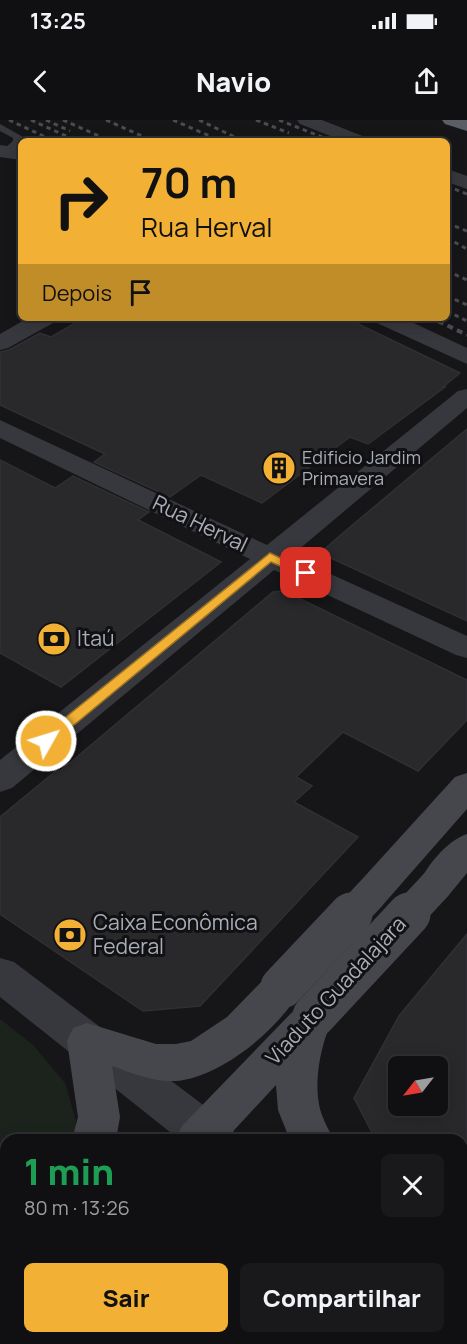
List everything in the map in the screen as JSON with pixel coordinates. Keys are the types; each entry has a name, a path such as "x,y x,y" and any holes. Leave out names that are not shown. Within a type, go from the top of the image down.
{"highway":[{"path":"451,120 467,126"}],"main road":[{"name":"Viaduto Guadalajara","path":"87,1041 165,1063 205,1055 217,1050 236,1035 368,897 467,786"},
{"name":"Viaduto Guadalajara","path":"210,1134 467,848"},
{"path":"308,1134 296,1099 298,1061 314,1016"},
{"path":"87,1041 99,1117 95,1134"}],"street":[{"path":"306,120 352,138"},
{"path":"450,177 467,183"},
{"path":"0,343 40,321"},
{"path":"391,321 467,357"},
{"path":"0,779 467,396"},
{"name":"Rua Herval","path":"0,428 467,648"},
{"path":"0,974 201,1134"}],"lane":[{"path":"0,127 18,137 18,142 9,152"}],"shaded area":[{"path":"0,1019 33,1045 65,1083 78,1128 77,1134 0,1134"}],"building":[{"path":"79,321 352,321 460,373 443,387 445,387 368,444 350,437 262,503 201,475 170,497 94,462 105,454 0,405 0,352 9,350 40,333 51,337"},
{"path":"467,429 467,621 320,553 343,533"},
{"path":"0,460 55,488 73,476 149,512 138,520 221,562 61,687 0,653"},
{"path":"284,591 467,680 467,720 418,771 343,732 296,777 312,786 294,802 358,837 200,1006 143,1011 0,914 0,817 57,770 59,772 273,592"},
{"path":"467,934 467,1134 373,1134 354,1098 399,1016"}],"railway":[{"path":"9,120 48,138"},
{"path":"31,120 70,138"},
{"path":"46,120 70,131"},
{"path":"63,120 103,138"},
{"path":"106,120 146,138"},
{"path":"173,120 214,138"},
{"path":"199,120 237,138"},
{"path":"256,120 289,133"},
{"path":"279,120 324,138"},
{"path":"450,187 467,194"},
{"path":"450,224 467,231"},
{"path":"450,240 467,249"},
{"path":"450,272 467,280"},
{"path":"450,297 467,305"},
{"path":"450,312 467,321"},
{"path":"437,321 441,323"},
{"path":"438,321 467,335"}],"place":[{"name":"Edificio Jardim Primavera","path":"279,468"},
{"name":"Itaú","path":"54,639"},
{"name":"Caixa Econômica Federal","path":"70,935"}],"route":[{"path":"46,741 270,557 306,573"}]}
